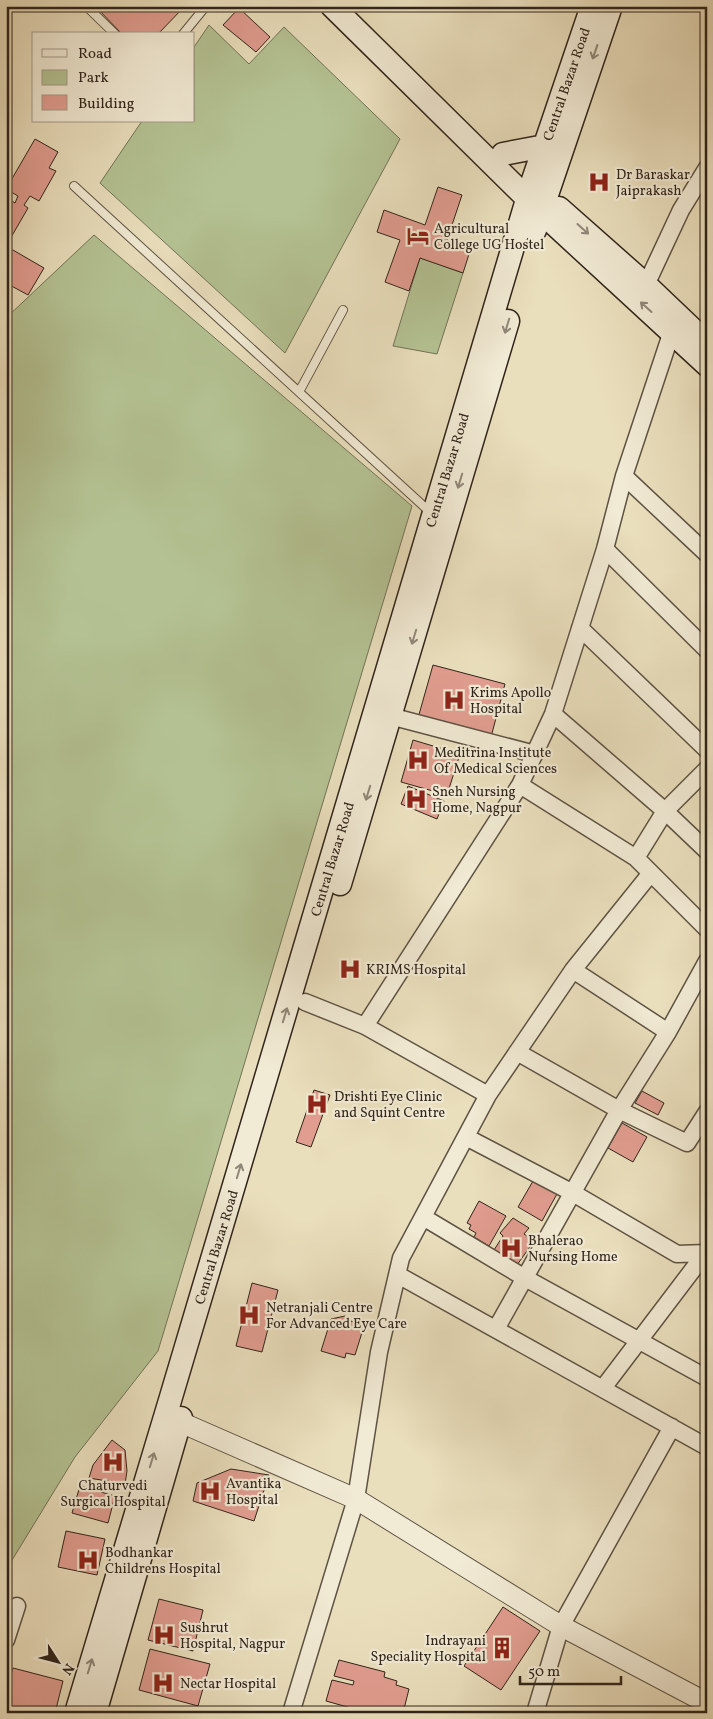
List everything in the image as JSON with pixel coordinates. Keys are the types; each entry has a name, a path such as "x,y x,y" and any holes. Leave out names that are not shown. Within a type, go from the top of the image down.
{"main road":[{"path":"332,6 537,198 707,364"},
{"path":"353,6 504,154 537,198 646,285 707,343"},
{"name":"Central Bazar Road","path":"76,1713 173,1420 305,1002 390,716 537,198 545,146 592,6"},
{"name":"Central Bazar Road","path":"95,1713 173,1420 434,515 537,198 611,6"},
{"path":"504,154 545,146"}],"street":[{"path":"646,285 681,210 707,168"},
{"path":"365,1026 520,786 553,714 605,549 624,476 672,331"},
{"path":"624,476 707,554"},
{"path":"605,549 707,650"},
{"path":"580,628 707,750"},
{"path":"553,714 665,811 707,851"},
{"path":"390,716 535,754"},
{"path":"636,858 665,811 707,769"},
{"path":"520,786 636,858 707,929"},
{"path":"290,1713 356,1499 379,1352 401,1258 488,1095 573,970 651,873"},
{"path":"496,1329 619,1110 668,1032 707,961"},
{"path":"573,970 668,1032"},
{"path":"305,1002 365,1026 488,1095"},
{"path":"518,1052 619,1110 687,1143 707,1112"},
{"path":"466,1137 573,1193 677,1254 706,1252"},
{"path":"423,1217 525,1278 707,1378"},
{"path":"603,1388 706,1252"},
{"path":"398,1275 707,1447"},
{"path":"173,1420 356,1499 561,1626 707,1703"},
{"path":"535,1713 561,1626 672,1427"},
{"path":"6,1640 17,1606"}],"lane":[{"path":"86,6 114,32"},
{"path":"185,32 206,6"},
{"path":"74,186 434,515"},
{"path":"299,392 343,310"}],"green space":[{"path":"209,25 249,64 284,27 400,139 285,353 100,183 141,122 195,122 195,46"},
{"path":"94,235 412,506 158,1351 75,1457 6,1570 6,318"},
{"path":"420,258 463,273 437,354 393,346"}],"building":[{"path":"95,6 185,6 160,32 120,32"},
{"path":"239,8 270,37 256,52 223,25"},
{"path":"35,139 58,152 49,168 56,171 39,201 30,196 24,205 28,208 6,246 6,203 9,199 15,203 18,196 6,189"},
{"name":"Agricultural College UG Hostel","path":"438,187 462,195 447,240 471,248 463,273 420,258 409,291 385,282 400,240 377,232 384,210 425,225"},
{"path":"6,246 44,268 28,295 6,283"},
{"path":"433,665 505,684 491,737 418,718"},
{"path":"413,740 460,754 447,795 401,782"},
{"path":"408,786 444,801 437,819 401,804"},
{"path":"314,1090 330,1095 311,1147 296,1142"},
{"path":"642,1091 664,1103 658,1115 635,1103"},
{"path":"622,1123 647,1137 633,1162 608,1148"},
{"path":"533,1181 557,1194 542,1221 518,1207"},
{"path":"479,1201 506,1216 489,1246 474,1237 476,1233 469,1229 471,1225 467,1223"},
{"path":"513,1218 529,1228 524,1234 534,1241 517,1265 494,1250 503,1236 500,1233"},
{"path":"252,1283 278,1290 262,1352 236,1346"},
{"path":"345,1316 351,1321 364,1326 355,1355 346,1353 345,1358 321,1351 331,1319"},
{"path":"112,1440 125,1450 127,1471 125,1484 89,1478 93,1465"},
{"path":"231,1469 269,1475 254,1521 193,1501 197,1483"},
{"path":"80,1486 115,1496 108,1523 72,1513"},
{"path":"66,1531 105,1539 97,1575 58,1567"},
{"path":"159,1599 203,1610 193,1651 148,1640"},
{"name":"Indrayani Speciality Hospital","path":"503,1607 540,1631 501,1690 464,1666"},
{"path":"150,1649 210,1664 198,1706 139,1690"},
{"path":"339,1660 385,1672 384,1677 397,1681 396,1685 409,1689 403,1713 369,1713 326,1701 332,1680 353,1685 354,1681 334,1676"},
{"path":"13,1668 63,1681 55,1713 6,1713 6,1692"}],"place":[{"name":"Dr Baraskar Jaiprakash","path":"599,182"},
{"name":"Agricultural College UG Hostel","path":"418,236"},
{"name":"Krims Apollo Hospital","path":"454,700"},
{"name":"Meditrina Institute Of Medical Sciences","path":"418,760"},
{"name":"Sneh Nursing Home, Nagpur","path":"416,799"},
{"name":"KRIMS Hospital","path":"350,969"},
{"name":"Drishti Eye Clinic and Squint Centre","path":"317,1104"},
{"name":"Bhalerao Nursing Home","path":"511,1248"},
{"name":"Netranjali Centre For Advanced Eye Care","path":"249,1315"},
{"name":"Chaturvedi Surgical Hospital","path":"113,1462"},
{"name":"Avantika Hospital","path":"210,1491"},
{"name":"Bodhankar Childrens Hospital","path":"88,1560"},
{"name":"Sushrut Hospital, Nagpur","path":"164,1635"},
{"name":"Indrayani Speciality Hospital","path":"502,1648"},
{"name":"Nectar Hospital","path":"163,1683"}]}
